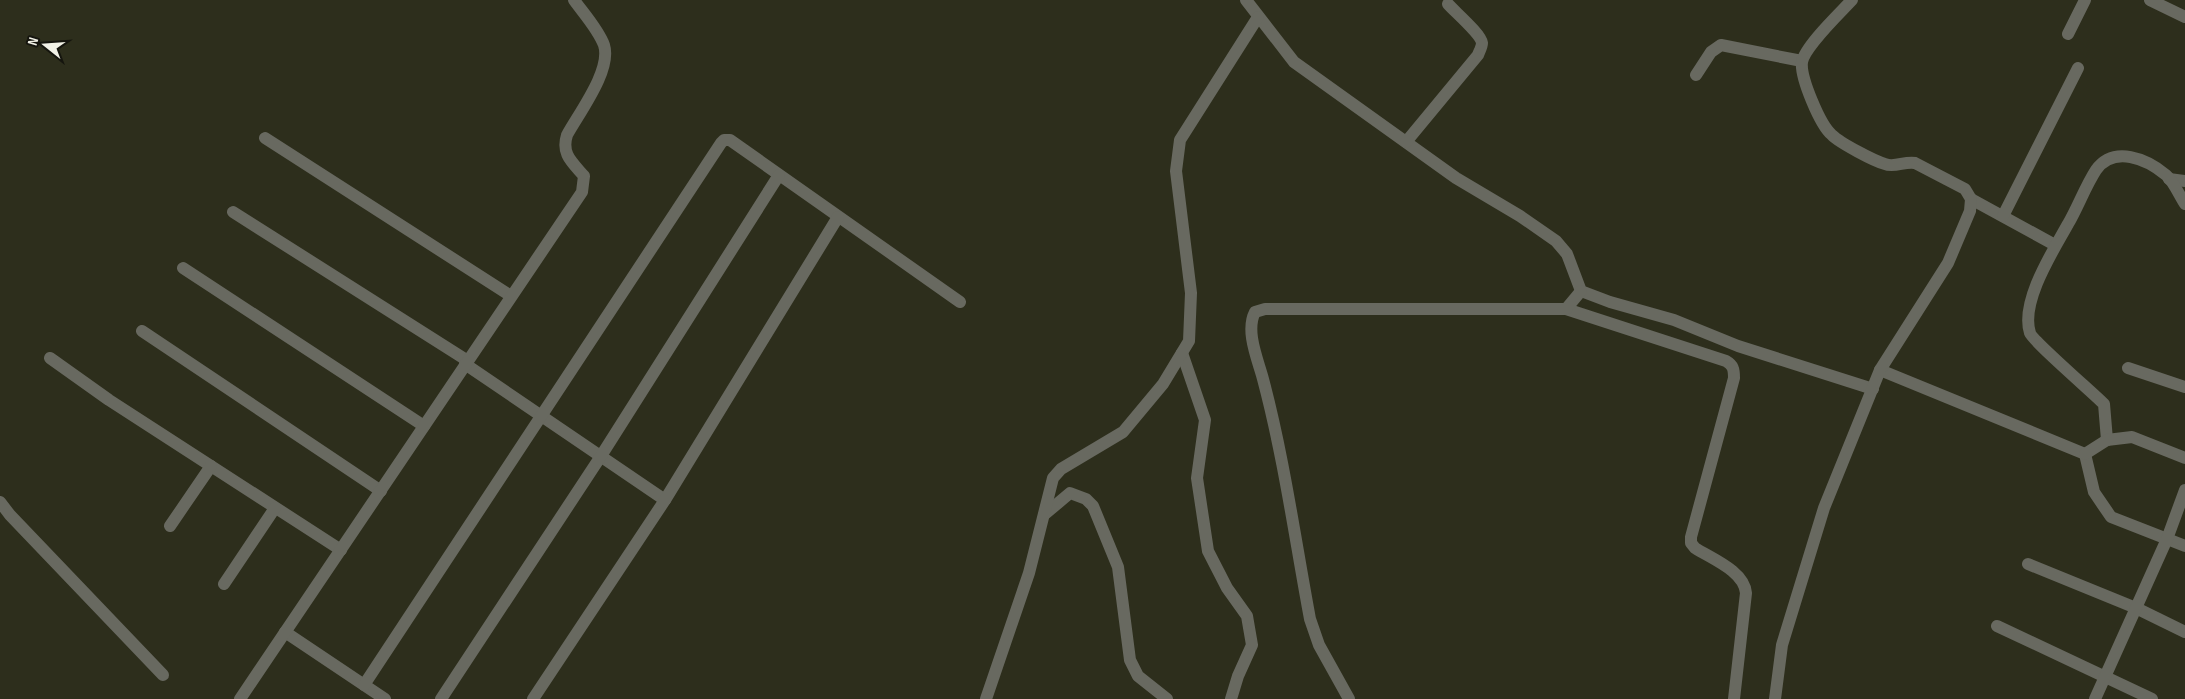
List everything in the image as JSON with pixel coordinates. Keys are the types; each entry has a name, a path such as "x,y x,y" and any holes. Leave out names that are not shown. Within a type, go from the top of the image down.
{"street":[{"path":"240,699 582,192 584,176 566,156 564,144 566,135 597,82 606,56 603,43 574,0"},
{"path":"1246,0 1294,62 1456,178 1520,216 1556,242 1567,254 1581,292"},
{"path":"1775,699 1782,645 1822,517 1880,370 1948,263 1970,211 1971,199 1966,189 1915,163 1906,161 1886,165 1831,134 1807,87 1802,73 1802,61 1807,50 1852,0"},
{"path":"2068,34 2085,0"},
{"path":"2150,0 2185,18"},
{"path":"1406,142 1481,49 1482,43 1479,36 1448,4"},
{"path":"986,699 1029,573 1056,472 1123,432 1163,384 1190,337 1191,301 1176,171 1180,140 1258,17"},
{"path":"1696,75 1711,52 1721,44 1802,61"},
{"path":"2003,216 2078,68"},
{"path":"265,138 511,296"},
{"path":"364,685 540,414 720,143 724,140 730,140 960,302"},
{"path":"2107,440 2104,404 2031,335 2028,313 2032,298 2055,245 2096,170 2108,159 2136,158 2169,179 2185,204"},
{"path":"441,699 601,456 779,175"},
{"path":"2169,179 2185,181"},
{"path":"1971,199 2055,245"},
{"path":"233,212 466,362 665,500"},
{"path":"533,699 665,500 838,217"},
{"path":"183,268 424,426"},
{"path":"1566,309 1581,292"},
{"path":"1581,292 1674,320 1738,346 1873,389"},
{"path":"1349,699 1319,645 1310,619 1272,414 1252,333 1252,318 1255,312 1265,308 1566,309 1732,364 1734,378 1691,543 1695,548 1737,575 1746,585 1734,699"},
{"path":"142,332 381,491"},
{"path":"1182,353 1205,420 1197,478 1208,551 1227,588 1247,616 1252,645 1238,676 1231,699"},
{"path":"50,358 109,400 341,550"},
{"path":"2128,368 2185,387"},
{"path":"1880,370 2085,454"},
{"path":"2085,454 2107,440 2132,437 2185,458"},
{"path":"2085,454 2094,492 2111,517 2185,546"},
{"path":"170,526 211,466"},
{"path":"2095,699 2167,539 2185,490"},
{"path":"1045,514 1070,493 1086,499 1093,506 1118,567 1130,660 1138,676 1167,699"},
{"path":"0,502 10,515 163,675"},
{"path":"224,584 275,508"},
{"path":"2028,564 2136,608 2185,632"},
{"path":"1997,626 2152,699"},
{"path":"285,632 385,699"}]}
